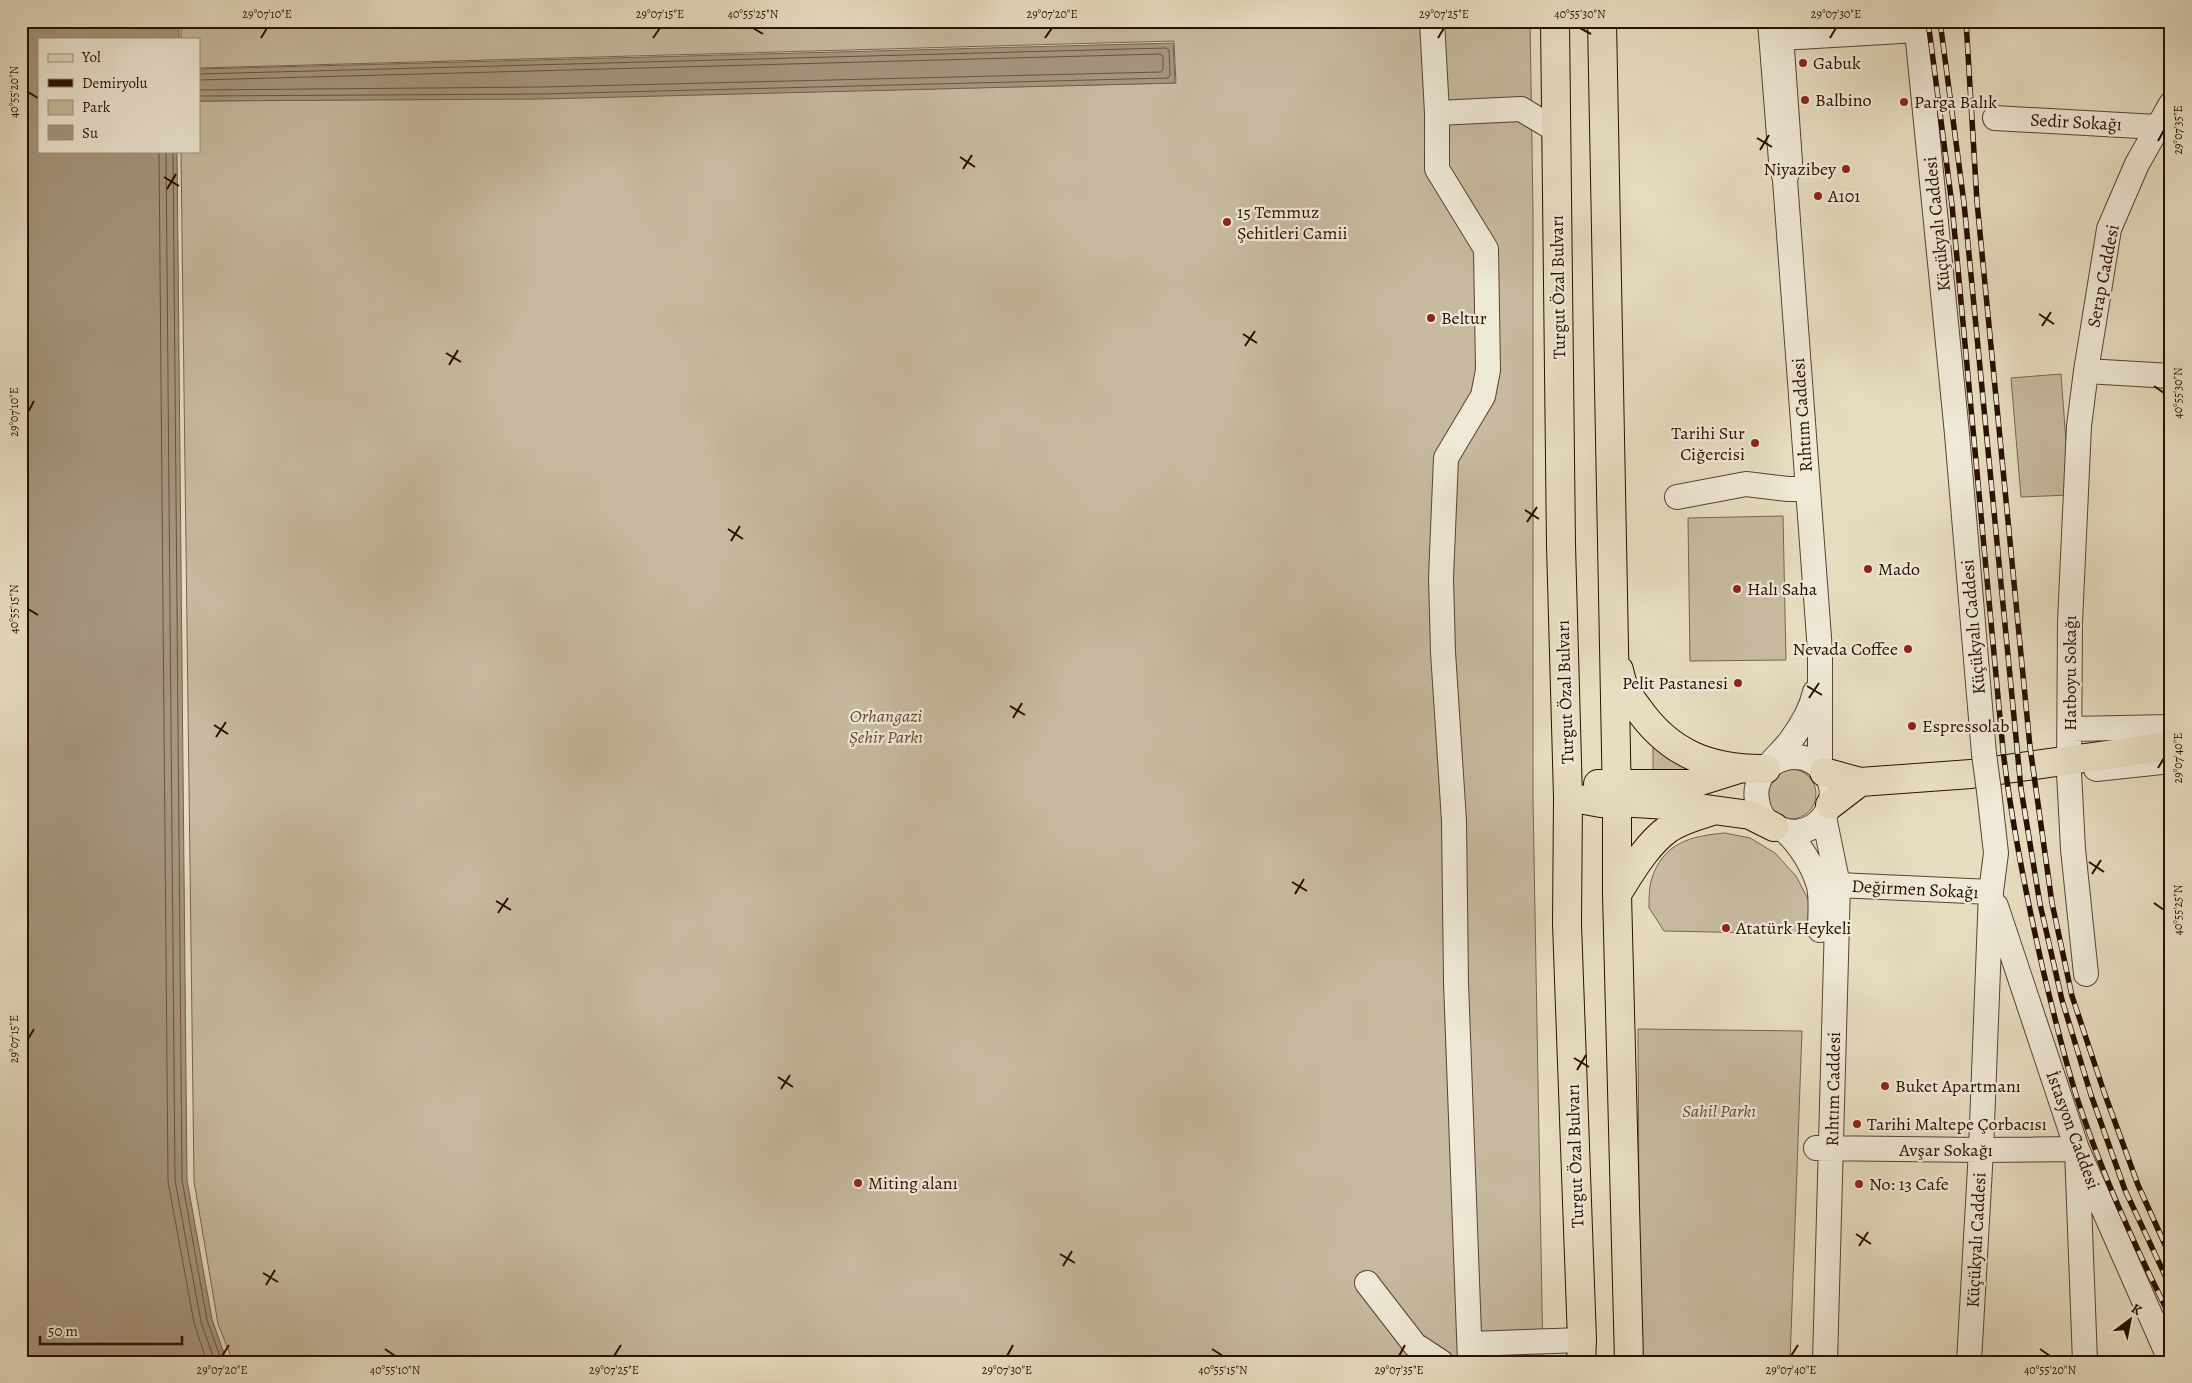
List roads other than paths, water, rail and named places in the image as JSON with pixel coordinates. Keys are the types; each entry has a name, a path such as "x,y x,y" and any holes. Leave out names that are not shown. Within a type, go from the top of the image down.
{"main road":[{"name":"Turgut Özal Bulvarı","path":"1555,21 1561,545 1568,796 1567,924 1582,1351"},
{"path":"1602,21 1617,793 1617,894 1629,1362"},
{"path":"1614,644 1622,685 1643,716 1669,743 1677,749 1705,760 1739,769"},
{"path":"1822,770 1860,782 1981,773 2066,764 2171,746"},
{"path":"1617,793 1692,784 1739,769 1768,767"},
{"path":"1827,811 1860,782"},
{"path":"1568,796 1590,784 1617,793 1684,806 1750,815 1779,828"},
{"path":"1617,894 1634,868 1668,829 1684,820 1714,810"}],"street":[{"path":"1432,21 1437,112 1437,169 1486,249 1488,370 1486,386 1483,396 1446,458 1441,578 1443,652 1454,821 1456,982 1470,1353 1582,1351"},
{"name":"Küçükyalı Caddesi","path":"1777,27 1917,26 1957,434 1981,773 1996,853 1991,892 1981,1150 1969,1362"},
{"name":"Rıhtım Caddesi","path":"1777,27 1781,161 1785,180 1820,651 1822,770"},
{"name":"Serap Caddesi","path":"2086,371 2109,230 2156,127 2171,104"},
{"path":"1437,112 1521,109 1556,130"},
{"name":"Sedir Sokağı","path":"1995,118 2156,127"},
{"path":"2086,371 2171,376"},
{"name":"Hatboyu Sokağı","path":"2086,371 2079,426 2072,547 2070,729 2066,764 2086,974"},
{"path":"1677,497 1746,484 1788,489 1808,489"},
{"name":"Rıhtım Caddesi","path":"1768,767 1790,741 1810,708 1816,688 1820,651"},
{"path":"2070,729 2171,727"},
{"path":"1799,757 1808,760 1822,770 1832,791 1827,811 1815,826 1804,831 1791,832 1779,828 1763,817 1756,795 1757,784 1768,767 1778,760 1799,757"},
{"path":"2066,764 2171,761"},
{"name":"Rıhtım Caddesi","path":"1810,1362 1838,885 1827,811"},
{"name":"Rıhtım Caddesi","path":"1779,828 1791,836 1805,856 1819,886 1821,899 1825,1362"},
{"name":"Değirmen Sokağı","path":"1838,885 1991,892"},
{"name":"İstasyon Caddesi","path":"1991,892 2077,1149 2171,1362"},
{"name":"Avşar Sokağı","path":"1824,1148 2077,1149"},
{"path":"2077,1149 2085,1362"},
{"path":"1367,1283 1415,1345 1440,1362"}],"water":[{"path":"21,21 179,21 179,38 38,38 38,152 177,152 187,1180 212,1319 227,1362 21,1362"},
{"path":"1173,43 1175,83 542,99 200,101 200,69"}],"railway":[{"path":"1928,21 1952,205 2003,750 2020,863 2044,974 2063,1052 2077,1098 2120,1210 2171,1318"},
{"path":"1940,21 1964,203 2021,789 2040,904 2062,1000 2091,1095 2125,1190 2171,1288"},
{"path":"1966,21 1977,202 2030,747 2052,903 2072,996 2104,1092 2138,1185 2171,1258"}],"place":[{"name":"Gabuk","path":"1803,63"},
{"name":"Balbino","path":"1805,100"},
{"name":"Parga Balık","path":"1904,102"},
{"name":"Niyazibey","path":"1846,169"},
{"name":"A101","path":"1818,196"},
{"name":"15 Temmuz Şehitleri Camii","path":"1227,222"},
{"name":"Beltur","path":"1431,318"},
{"name":"Tarihi Sur Ciğercisi","path":"1755,443"},
{"name":"Mado","path":"1868,569"},
{"name":"Halı Saha","path":"1737,589"},
{"name":"Nevada Coffee","path":"1908,649"},
{"name":"Pelit Pastanesi","path":"1738,683"},
{"name":"Espressolab","path":"1912,726"},
{"name":"Atatürk Heykeli","path":"1726,928"},
{"name":"Buket Apartmanı","path":"1885,1086"},
{"name":"Tarihi Maltepe Çorbacısı","path":"1857,1124"},
{"name":"Miting alanı","path":"858,1183"},
{"name":"No: 13 Cafe","path":"1859,1184"}],"park label":[{"name":"Orhangazi Şehir Parkı","path":"886,726"},
{"name":"Sahil Parkı","path":"1719,1111"}]}
